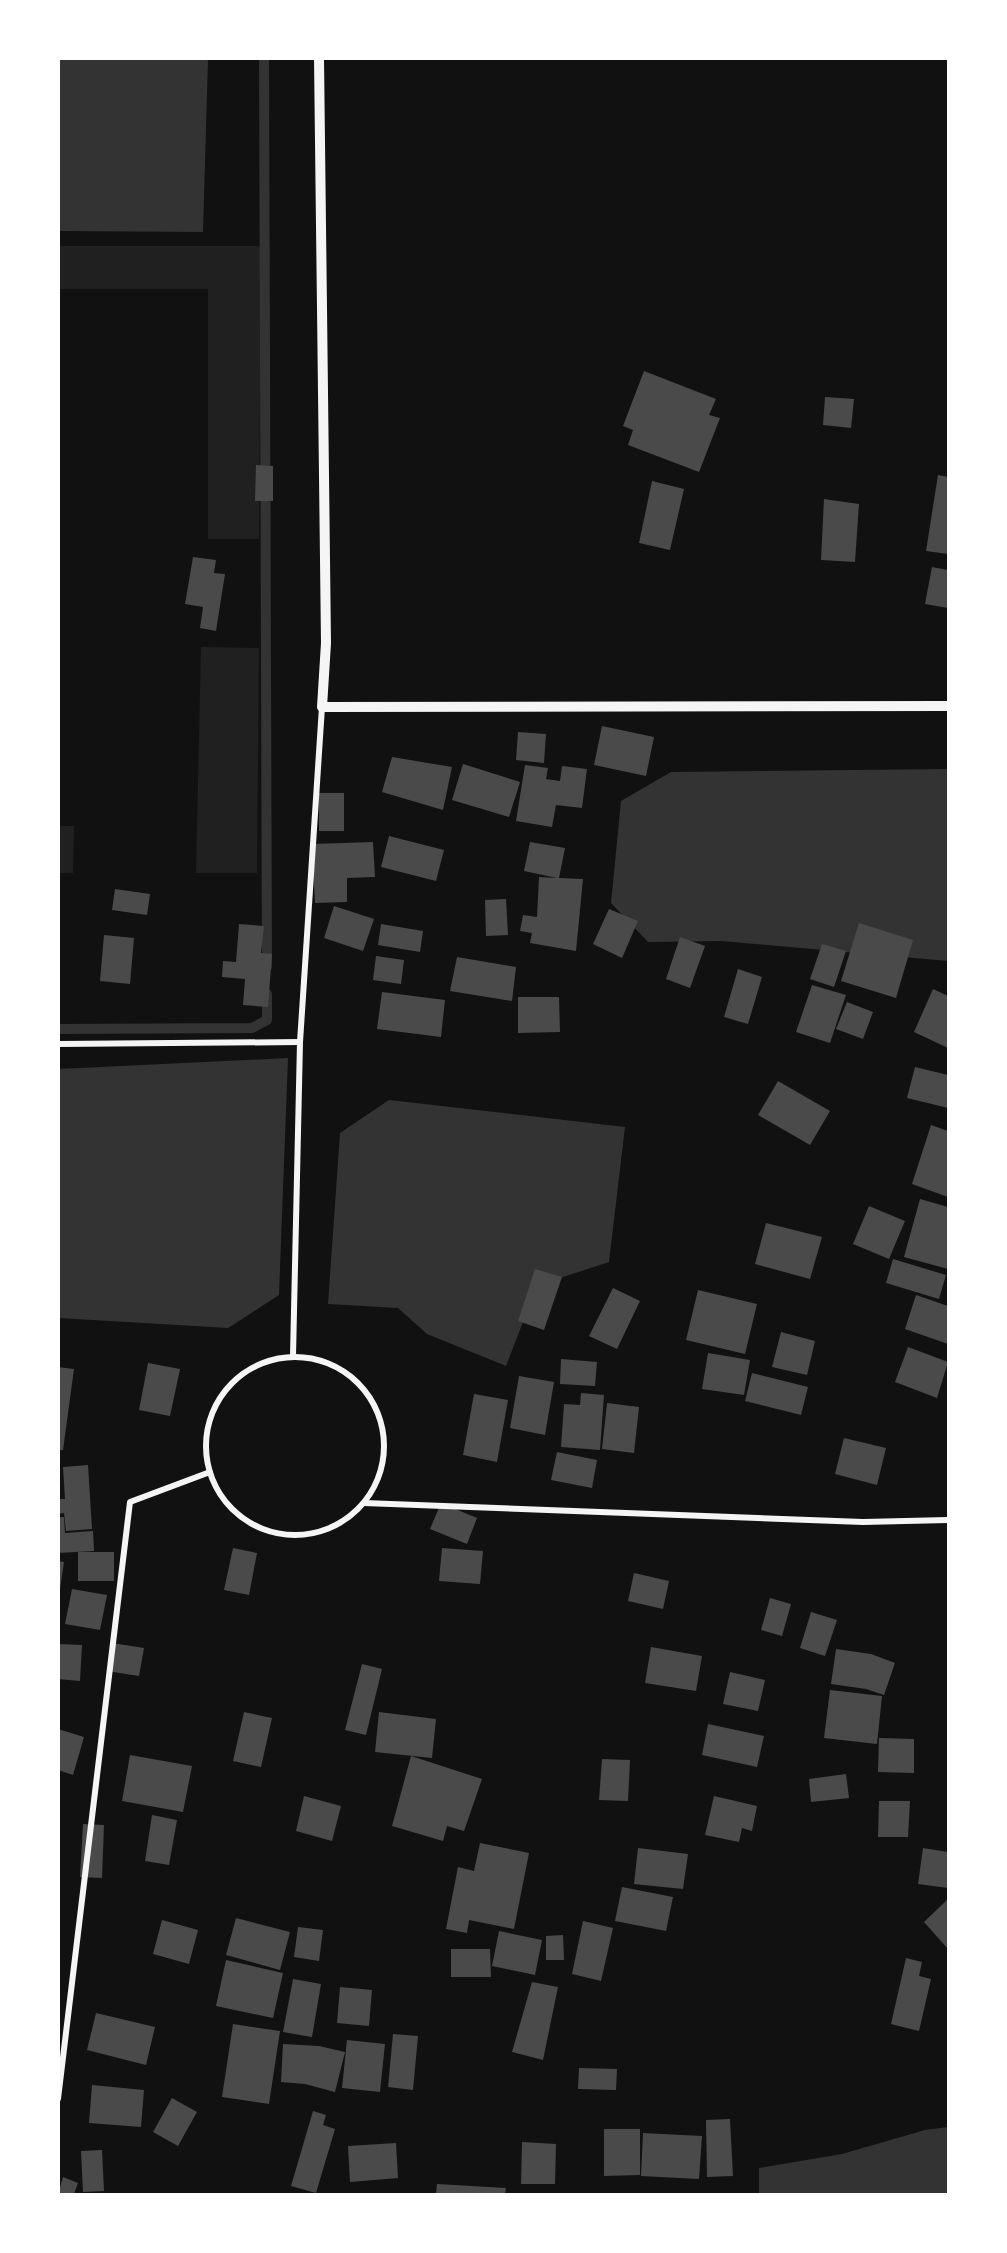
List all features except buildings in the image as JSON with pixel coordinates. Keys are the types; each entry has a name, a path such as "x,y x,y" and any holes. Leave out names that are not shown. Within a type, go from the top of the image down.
{"street":[{"path":"293,1356 300,1042 326,643 319,58"},
{"path":"322,707 948,706"},
{"path":"58,1044 300,1042"},
{"path":"293,1356 323,1360 350,1374 369,1395 382,1421 385,1450 378,1478 364,1503 342,1522 315,1533 287,1535 258,1528 234,1512 216,1488 210,1472 207,1460 207,1429 218,1400 237,1377 264,1362 293,1356"},
{"path":"58,2099 130,1502 210,1472"},
{"path":"364,1503 863,1522 948,1520"}],"shaded area":[{"path":"59,58 208,59 203,232 59,231"},
{"path":"58,246 261,246 259,539 208,539 208,289 59,289"},
{"path":"201,647 259,648 257,873 196,873"},
{"path":"948,769 948,961 721,941 648,942 611,903 621,801 671,772"},
{"path":"59,826 74,826 73,873 59,873"},
{"path":"288,1058 279,1295 228,1328 59,1318 59,1069"},
{"path":"389,1100 625,1127 609,1262 551,1281 523,1322 506,1366 427,1334 398,1308 328,1304 340,1133"},
{"path":"948,2127 948,2194 759,2194 759,2168 842,2154 925,2130"}],"waterway":[{"path":"264,58 267,967"},
{"path":"58,1029 252,1028 267,1020 267,994"}]}
